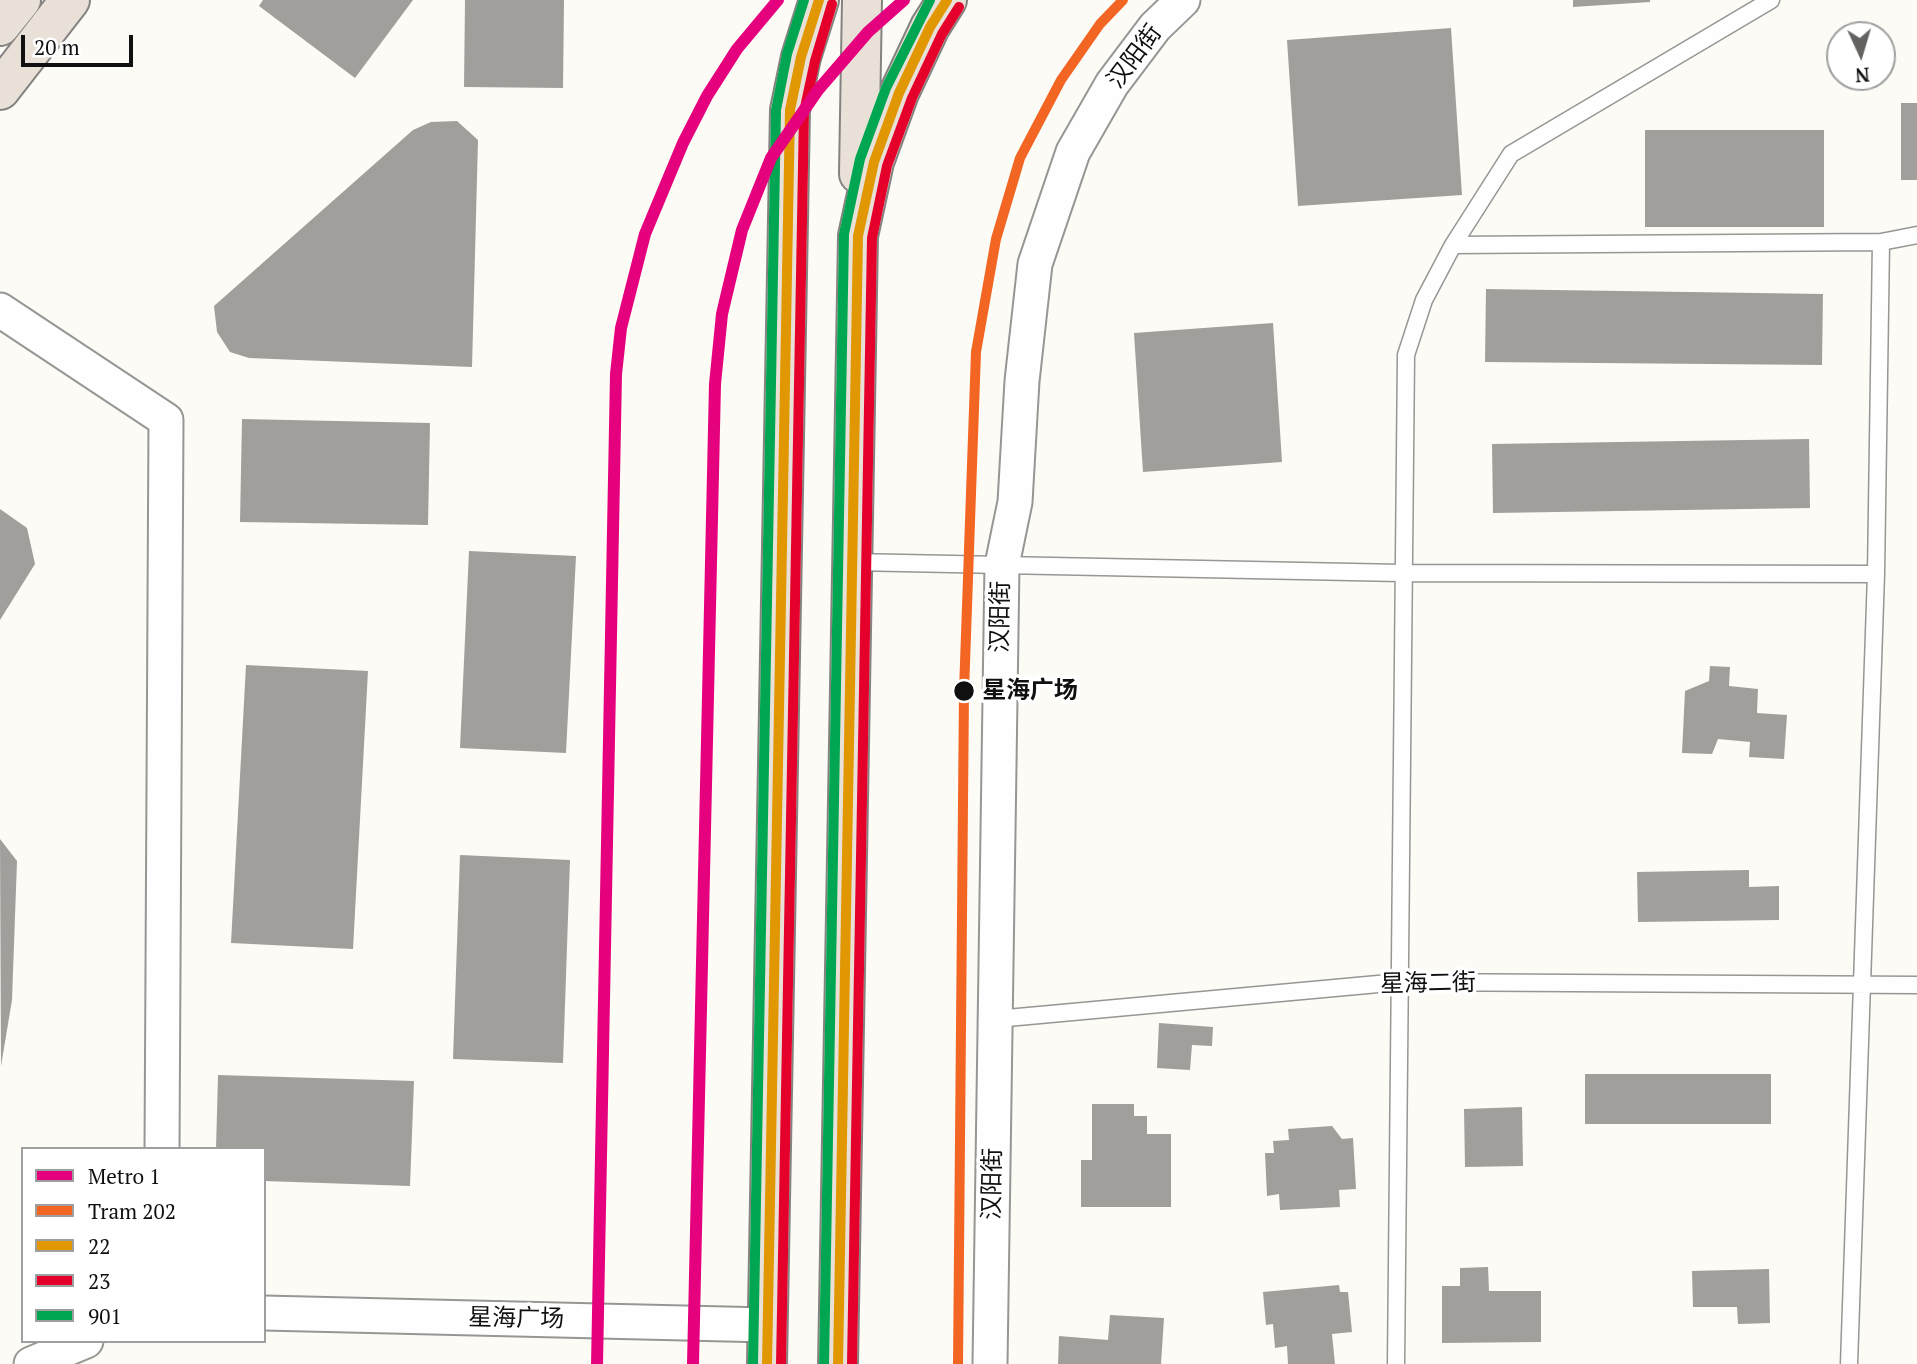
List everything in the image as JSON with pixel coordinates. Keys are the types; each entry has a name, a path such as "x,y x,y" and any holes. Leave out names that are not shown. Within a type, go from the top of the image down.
{"highway":[{"path":"0,26 21,0"},
{"path":"0,90 71,0"},
{"path":"767,1364 792,0"},
{"path":"790,110 801,57 819,0"},
{"path":"838,1364 862,0"},
{"path":"858,236 874,162 899,93 930,27 947,0"}],"street":[{"name":"汉阳街","path":"990,1364 1002,565 1015,502 1022,382 1035,264 1073,152 1112,84 1154,27 1183,0"},
{"path":"0,310 166,420 162,1147"},
{"name":"星海广场","path":"266,1313 768,1325"},
{"path":"31,1364 81,1343"}],"lane":[{"path":"1396,1364 1401,573 1406,355 1424,300 1453,245 1511,154 1770,0"},
{"path":"1453,245 1881,242 1917,235"},
{"path":"1849,1364 1876,574 1881,242"},
{"path":"852,562 1401,573 1876,574"},
{"name":"星海二街","path":"996,1019 1400,982 1917,985"}],"building":[{"path":"263,0 413,0 355,78 259,6"},
{"path":"465,0 564,0 563,88 464,87"},
{"path":"1573,0 1650,0 1650,2 1573,7"},
{"path":"1451,28 1462,195 1298,206 1287,40"},
{"path":"1901,103 1917,103 1917,180 1901,180"},
{"path":"457,121 478,140 472,367 249,358 230,352 217,332 214,306 413,130 431,122"},
{"path":"1645,130 1824,130 1824,227 1645,227"},
{"path":"1486,289 1823,294 1822,365 1485,362"},
{"path":"1273,323 1282,462 1143,472 1134,333"},
{"path":"242,419 430,423 428,525 240,522"},
{"path":"1809,439 1810,508 1493,513 1492,444"},
{"path":"0,509 27,528 35,564 0,620"},
{"path":"469,551 576,556 566,753 460,748"},
{"path":"246,665 368,671 353,949 231,943"},
{"path":"1710,666 1730,667 1729,686 1758,689 1757,713 1787,715 1784,759 1749,757 1750,742 1718,739 1712,754 1682,753 1685,691 1709,681"},
{"path":"0,839 17,861 12,1000 1,1066"},
{"path":"460,855 570,860 563,1063 453,1059"},
{"path":"1749,870 1749,887 1779,886 1779,920 1638,922 1637,872"},
{"path":"1159,1023 1213,1027 1212,1046 1192,1045 1190,1070 1157,1068"},
{"path":"1585,1074 1771,1074 1771,1124 1585,1124"},
{"path":"218,1075 414,1081 410,1186 266,1181 266,1147 216,1147"},
{"path":"1092,1104 1134,1104 1134,1116 1147,1116 1147,1134 1171,1134 1171,1207 1081,1207 1081,1160 1092,1160"},
{"path":"1522,1107 1523,1166 1465,1167 1464,1109"},
{"path":"1332,1126 1342,1139 1353,1138 1356,1189 1339,1190 1340,1207 1280,1210 1279,1194 1267,1196 1265,1153 1274,1153 1273,1141 1289,1140 1288,1129"},
{"path":"1488,1267 1489,1291 1541,1291 1541,1342 1442,1343 1442,1286 1460,1286 1460,1268"},
{"path":"1769,1269 1770,1323 1738,1324 1737,1307 1693,1307 1692,1271"},
{"path":"1339,1285 1340,1292 1348,1292 1352,1332 1332,1334 1335,1364 1288,1364 1287,1346 1275,1348 1273,1324 1266,1325 1263,1292"},
{"path":"1110,1315 1164,1318 1161,1364 1058,1364 1059,1336 1108,1340"}],"metro line":[{"name":"1","path":"597,1364 616,374 621,328 645,234 683,143 707,96 737,49 778,0"},
{"name":"1","path":"693,1364 715,384 722,314 742,230 771,158 818,90 868,32 904,0"}],"tram line":[{"name":"202","path":"958,1364 964,691 976,352 996,239 1020,158 1061,80 1100,24 1123,0"}],"transit line":[{"name":"901","path":"753,1364 776,110 787,54 804,0"},
{"name":"22","path":"767,1364 790,110 801,57 819,0"},
{"name":"901","path":"824,1364 844,234 860,159 886,88 930,0"},
{"name":"22","path":"838,1364 858,236 874,162 899,93 930,27 947,0"},
{"name":"23","path":"781,1364 804,112 815,61 832,4"},
{"name":"23","path":"852,1364 872,238 887,166 912,98 942,34 959,7"}],"place":[{"name":"星海广场","path":"964,691"}]}
